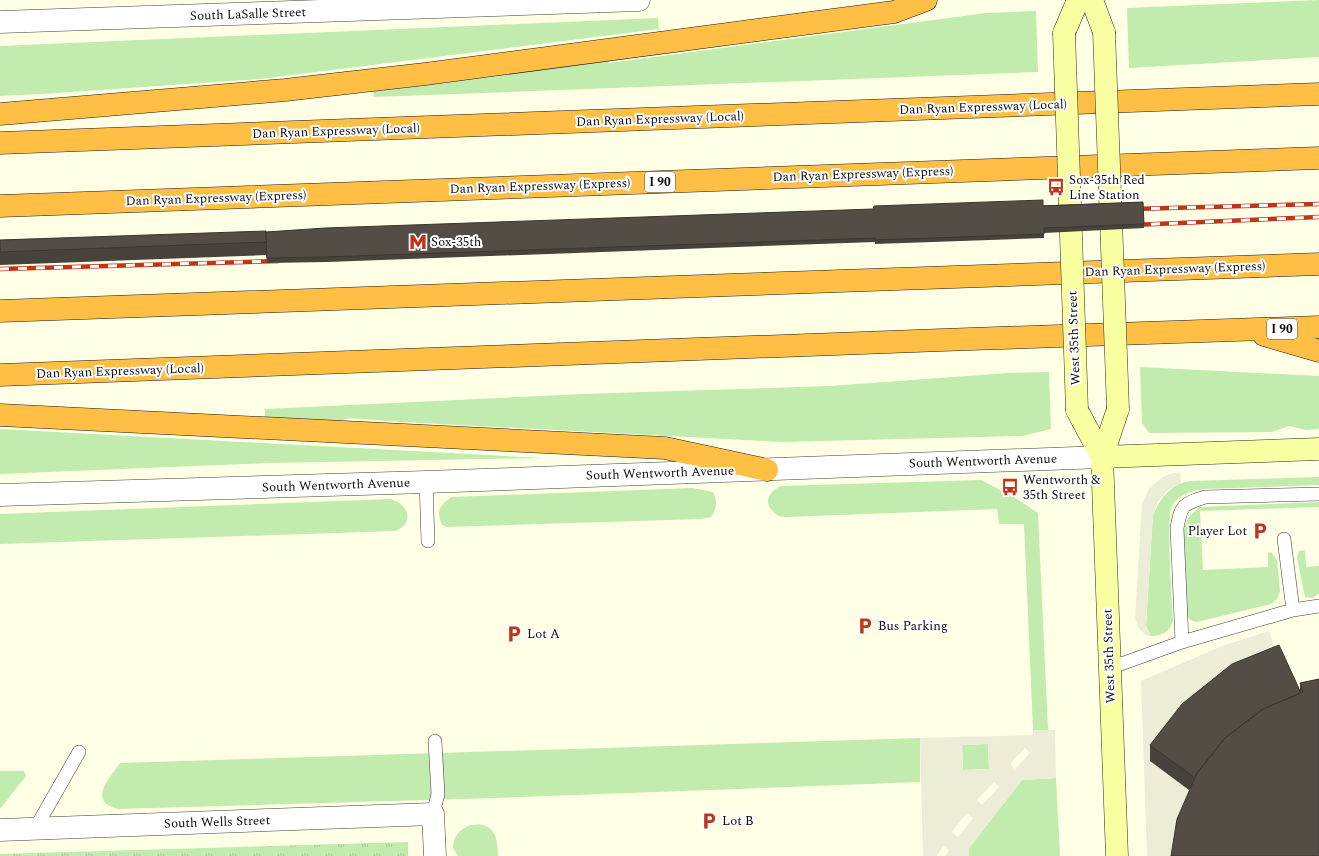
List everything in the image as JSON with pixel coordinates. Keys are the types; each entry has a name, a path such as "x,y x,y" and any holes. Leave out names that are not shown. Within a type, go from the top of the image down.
{"highway":[{"path":"0,114 285,90 425,74 894,12 926,0"},
{"path":"1251,96 1319,86"},
{"name":"Dan Ryan Expressway (Local)","path":"0,143 1319,94"},
{"name":"Dan Ryan Expressway (Express)","path":"0,206 1319,158"},
{"name":"Dan Ryan Expressway (Express)","path":"0,312 1319,264"},
{"name":"Dan Ryan Expressway (Local)","path":"0,375 1319,327"},
{"path":"1246,330 1319,351"},
{"path":"0,414 665,448 767,470"}],"main road":[{"name":"West 35th Street","path":"1078,0 1064,33 1077,410 1102,456"},
{"name":"West 35th Street","path":"1092,0 1104,32 1118,409 1102,456 1117,856"},
{"name":"South Wentworth Avenue","path":"1102,456 1319,449"}],"street":[{"name":"South LaSalle Street","path":"0,22 639,0"},
{"name":"South Wentworth Avenue","path":"0,495 767,470 1102,456"},
{"name":"South Wells Street","path":"0,830 433,814"},
{"path":"433,814 434,856"}],"lane":[{"path":"426,482 428,541"},
{"path":"1182,642 1177,528 1180,512 1189,502 1205,498 1319,494"},
{"path":"1284,539 1293,610"},
{"path":"1110,668 1182,642 1293,610 1319,606"},
{"path":"433,814 438,794 435,741"},
{"path":"36,829 79,752"}],"green space":[{"path":"1319,0 1319,57 1129,68 1127,8"},
{"path":"1036,11 1038,72 374,97 373,91 608,60 609,63 986,13"},
{"path":"658,18 659,29 260,79 0,96 0,46"},
{"path":"1140,367 1319,376 1319,429 1306,430 1289,426 1272,432 1149,433 1142,423"},
{"path":"1049,372 1051,429 1023,436 782,442 350,418 336,422 265,418 265,409 582,394 830,386 1008,373"},
{"path":"0,429 543,458 271,463 0,474"},
{"path":"1319,477 1319,485 1204,489 1190,492 1178,499 1172,506 1169,526 1173,620 1168,630 1162,634 1151,636 1146,626 1153,515 1159,503 1167,493 1177,485 1190,481"},
{"path":"981,480 1017,499 1038,513 1048,730 1033,730 1024,524 999,524 997,509 785,517 776,514 768,504 771,493 781,486"},
{"path":"693,488 713,492 716,498 716,504 715,511 711,517 701,519 447,527 442,525 439,516 440,509 444,503 452,497"},
{"path":"391,499 402,505 407,514 405,523 401,528 395,531 0,544 0,514"},
{"path":"1319,502 1319,507 1200,511 1203,570 1268,567 1268,553 1271,552 1277,560 1280,591 1277,599 1271,604 1197,622 1192,621 1187,617 1184,531 1187,520 1194,512 1200,507"},
{"path":"1305,550 1306,567 1319,566 1319,593 1313,598 1305,597 1297,558 1299,551"},
{"path":"920,738 920,782 496,798 118,809 104,801 102,795 106,782 120,763"},
{"path":"988,744 989,769 963,770 962,745"},
{"path":"0,771 24,771 26,776 0,809"},
{"path":"1056,778 1060,856 969,856 969,848 1022,780"},
{"path":"470,825 483,825 488,827 494,833 498,847 498,856 458,856 453,848 454,840 462,829"},
{"path":"408,842 408,856 0,856 0,854"}],"shaded area":[{"path":"1180,472 1181,483 1167,491 1158,502 1153,515 1146,626 1151,636 1146,635 1139,629 1135,618 1142,503 1149,489 1161,478 1169,474"},
{"path":"1269,631 1279,661 1151,761 1197,796 1175,856 1147,856 1141,681 1222,646"},
{"path":"1033,730 1055,730 1056,778 1022,780 969,848 969,856 945,856 949,850 943,846 937,856 923,856 920,738 1033,735","holes":["988,744 989,769 963,770 962,745","1025,748 1030,753 1015,769 1010,764","994,782 999,787 982,805 977,800","967,813 973,818 958,837 952,832"]}],"building":[{"path":"1043,200 1043,206 1143,202 1144,224 1044,228 1044,234 875,240 875,238 267,258 266,232 325,228 873,209 874,206"},
{"path":"266,231 266,242 0,252 0,240"},
{"path":"1279,645 1301,693 1263,709 1225,738 1197,773 1195,778 1150,745 1182,704 1232,664"},
{"path":"1319,679 1319,856 1171,856 1177,819 1197,773 1225,738 1263,709 1303,692 1300,683"}],"railway":[{"path":"1133,209 1319,204"},
{"path":"1133,225 1319,217"},
{"path":"0,269 278,261"}],"place":[{"name":"Sox-35th Red Line Station","path":"1056,187"},
{"name":"Sox-35th","path":"418,242"},
{"name":"Wentworth & 35th Street","path":"1010,487"},
{"name":"Player Lot","path":"1260,531"},
{"name":"Bus Parking","path":"865,626"},
{"name":"Lot A","path":"514,634"},
{"name":"Lot B","path":"709,821"}]}
